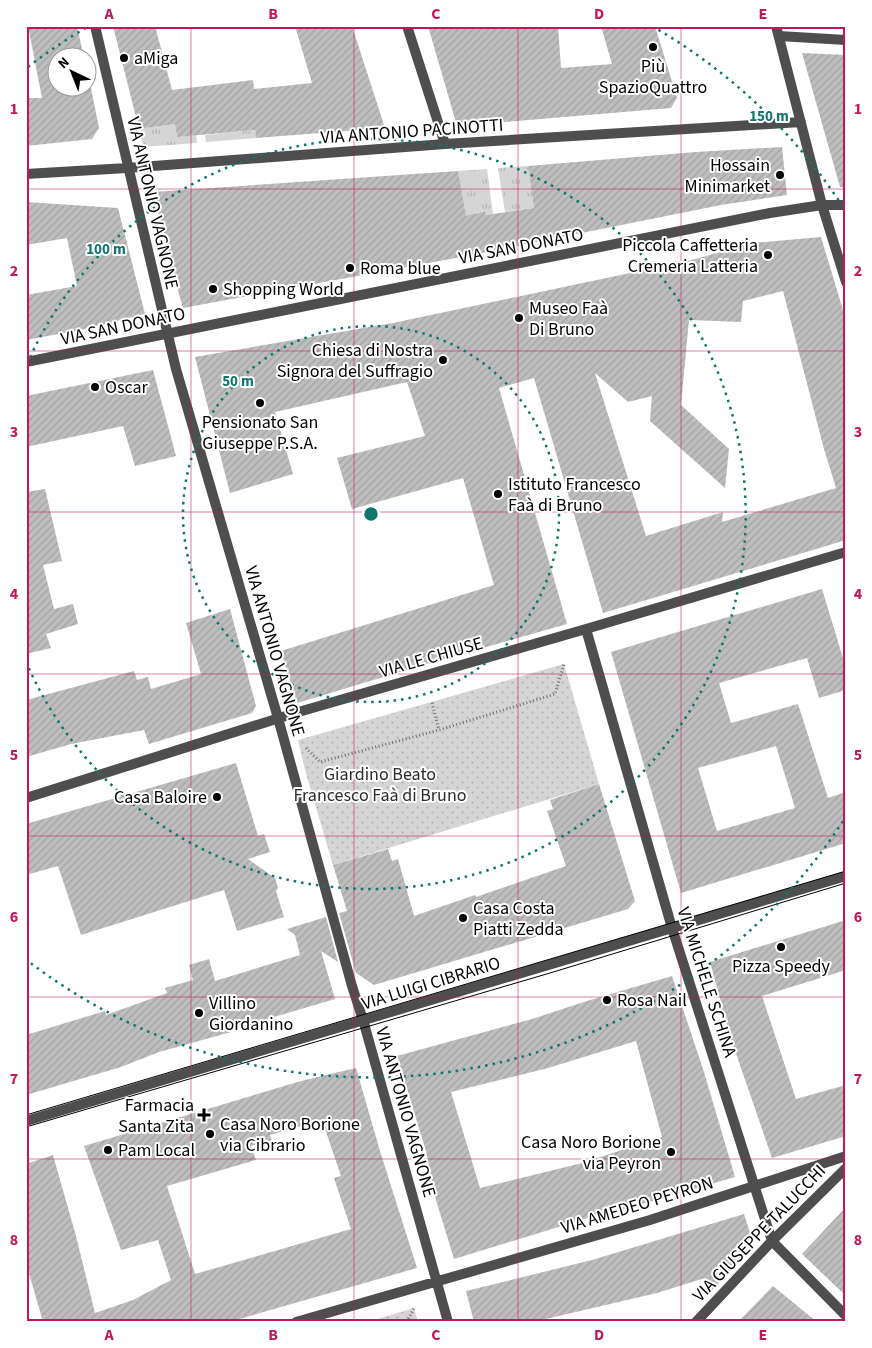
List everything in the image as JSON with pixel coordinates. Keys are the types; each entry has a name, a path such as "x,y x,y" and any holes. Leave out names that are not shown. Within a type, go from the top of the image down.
{"street":[{"name":"VIA ANTONIO VAGNONE","path":"94,26 168,334 448,1322"},
{"path":"407,26 445,144"},
{"path":"846,40 777,31 822,205 846,282"},
{"name":"VIA ANTONIO PACINOTTI","path":"26,174 445,144 801,122"},
{"name":"VIA SAN DONATO","path":"26,362 741,219 822,205 846,205"},
{"name":"VIA LE CHIUSE","path":"26,798 278,718 586,630 846,552"},
{"name":"VIA MICHELE SCHINA","path":"586,630 672,928 772,1241 846,1316"},
{"name":"VIA LUIGI CIBRARIO","path":"26,1121 846,876"},
{"name":"VIA AMEDEO PEYRON","path":"296,1322 650,1220 846,1156"},
{"name":"VIA GIUSEPPE TALUCCHI","path":"696,1322 772,1241 846,1168"}],"path":[{"path":"304,746 320,762 439,730 555,694 564,664"},
{"path":"432,703 439,730"},
{"path":"407,1322 414,1308"}],"green space":[{"path":"175,124 177,137 196,135 197,143 143,147 139,129"},
{"path":"255,130 256,138 206,142 205,135"},
{"path":"528,166 534,208 505,212 498,168"},
{"path":"487,169 493,214 486,215 485,211 476,213 466,219 458,171"},
{"name":"Giardino Beato Francesco Faà di Bruno","path":"564,664 599,784 333,865 298,740"},
{"path":"414,1308 418,1322 367,1322"}],"building":[{"path":"28,26 77,26 82,48 48,48 48,98 93,98 99,128 92,139 26,146 26,98 42,98"},
{"path":"113,26 155,26 172,90 253,80 254,89 312,83 295,26 352,26 385,128 256,138 255,130 177,137 175,124 139,129"},
{"path":"428,26 558,26 561,68 612,64 601,26 655,26 677,98 671,108 457,126"},
{"path":"802,53 846,55 846,187 840,187"},
{"path":"782,147 787,195 721,205 472,255 183,308 153,192 458,171 466,216 485,211 486,215 534,208 528,166"},
{"path":"26,202 118,208 145,314 80,330 26,340 26,295 77,286 67,238 26,245"},
{"path":"821,237 846,320 846,540 603,613 534,378 499,388 567,624 297,703 281,651 494,585 463,478 352,509 337,458 425,436 407,382 275,412 293,474 230,493 195,357 393,323 692,260 752,243","holes":["783,291 836,488 722,522 723,512 646,536 595,373 628,402 652,396 650,421 725,488 729,449 681,405 689,320 741,322 743,301"]},
{"path":"153,370 176,456 135,466 123,426 26,447 26,396"},
{"path":"45,489 62,561 43,565 54,609 73,604 78,624 46,634 51,648 26,654 26,492"},
{"path":"822,589 846,668 846,690 819,698 807,658 719,683 731,723 798,704 828,798 846,792 846,843 681,893 611,652","holes":["776,746 795,808 717,831 698,768"]},
{"path":"230,609 256,706 252,713 149,744 144,730 71,744 26,757 26,700 134,671 137,680 148,677 151,689 201,674 186,623"},
{"path":"236,763 258,836 264,834 270,852 248,859 275,878 278,888 276,891 284,917 237,931 224,890 81,935 58,866 26,875 26,824"},
{"path":"599,784 635,901 628,909 374,985 356,973 339,913 347,911 333,865 388,849 392,861 398,859 414,916 566,866 547,811 553,809 550,800"},
{"path":"326,917 338,962 321,951 335,999 230,1030 231,1032 159,1052 121,1067 26,1095 26,1035 105,1011 106,1015 167,993 165,988 193,980 189,965 209,959 215,981 300,955 295,935 287,929"},
{"path":"846,920 846,970 762,996 796,1099 846,1085 846,1136 772,1158 731,1039 710,962"},
{"path":"672,976 704,1072 735,1177 601,1216 601,1214 454,1259 436,1200 426,1151 397,1056 532,1019","holes":["636,1041 662,1137 582,1163 480,1188 451,1092 548,1068"]},
{"path":"356,1068 417,1268 229,1322 43,1322 26,1263 26,1164 53,1155 95,1313 133,1300 171,1280 158,1240 121,1250 84,1146 301,1081","holes":["322,1120 341,1176 334,1178 351,1229 195,1274 167,1186 256,1160 251,1146 272,1141 270,1135"]},
{"path":"846,1207 846,1296 802,1254"},
{"path":"744,1214 754,1246 710,1292 705,1278 657,1293 533,1322 474,1322 466,1291 592,1260"},
{"path":"773,1286 817,1322 738,1322"}],"tram line":[{"path":"26,1115 846,871"},
{"path":"26,1127 550,973 846,883"}],"place":[{"name":"Più SpazioQuattro","path":"653,47"},
{"name":"aMiga","path":"124,58"},
{"name":"Hossain Minimarket","path":"780,175"},
{"name":"Piccola Caffetteria Cremeria Latteria","path":"768,255"},
{"name":"Roma blue","path":"350,268"},
{"name":"Shopping World","path":"213,289"},
{"name":"Museo Faà Di Bruno","path":"519,318"},
{"name":"Chiesa di Nostra Signora del Suffragio","path":"443,360"},
{"name":"Oscar","path":"95,387"},
{"name":"Pensionato San Giuseppe P.S.A.","path":"260,403"},
{"name":"Istituto Francesco Faà di Bruno","path":"498,494"},
{"name":"Casa Baloire","path":"217,797"},
{"name":"Casa Costa Piatti Zedda","path":"463,918"},
{"name":"Pizza Speedy","path":"781,947"},
{"name":"Rosa Nail","path":"607,1000"},
{"name":"Villino Giordanino","path":"199,1013"},
{"name":"Farmacia Santa Zita","path":"204,1115"},
{"name":"Casa Noro Borione via Cibrario","path":"210,1134"},
{"name":"Pam Local","path":"108,1150"},
{"name":"Casa Noro Borione via Peyron","path":"671,1152"}]}
